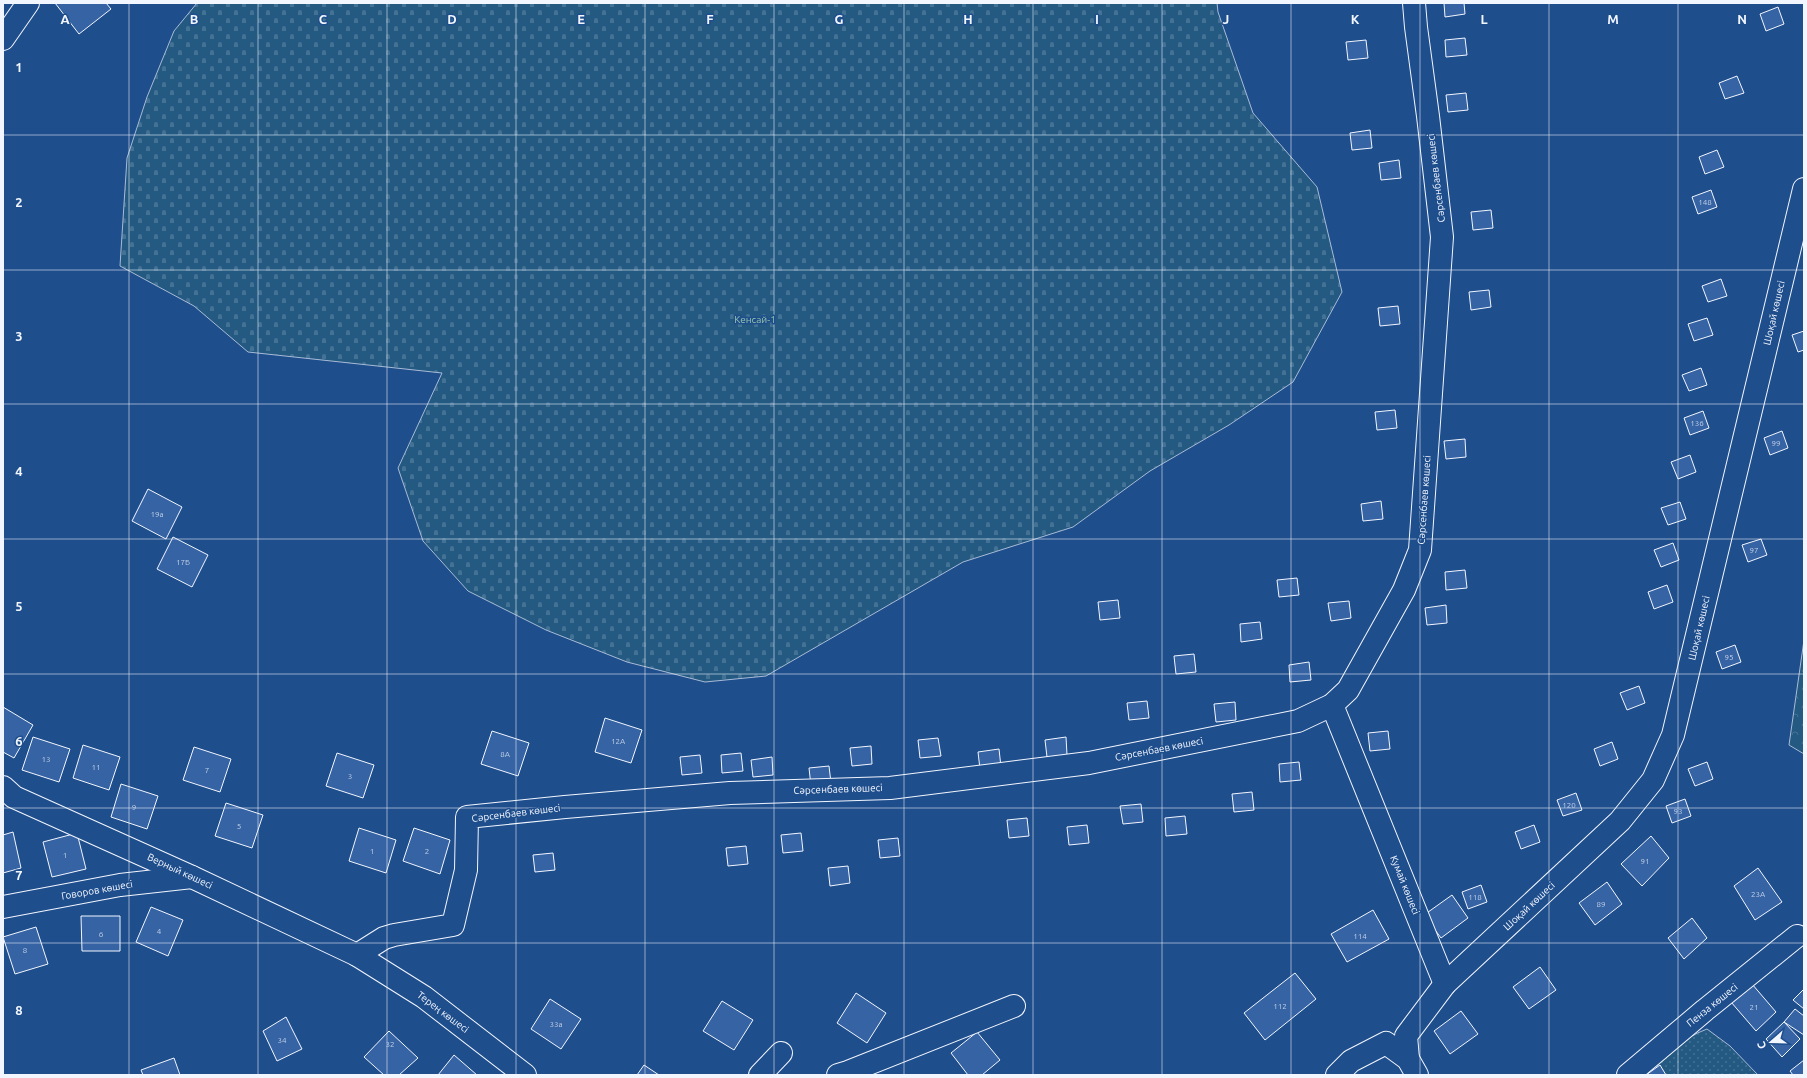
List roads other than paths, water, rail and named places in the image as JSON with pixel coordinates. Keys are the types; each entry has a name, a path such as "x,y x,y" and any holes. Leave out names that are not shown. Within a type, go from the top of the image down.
{"street":[{"path":"3,39 28,3"},
{"name":"Сәрсенбаев көшесі","path":"357,955 384,938 394,934 453,925 466,870 467,818 565,807 730,793 890,788 1081,764 1298,721 1332,705 1348,690 1404,590 1420,550 1442,237 1414,3"},
{"name":"Шоқай көшесі","path":"1445,984 1620,821 1653,780 1673,736 1804,189"},
{"name":"Кумай көшесі","path":"1332,705 1445,984"},
{"name":"Верный көшесі","path":"7,795 192,876 357,955"},
{"name":"Говоров көшесі","path":"3,907 120,885 192,876"},
{"name":"Пенза көшесі","path":"1628,1075 1711,1005 1798,936"},
{"name":"Терең көшесі","path":"357,955 424,997 525,1075"},
{"path":"1413,1067 1406,1036 1445,984"},
{"path":"838,1075 1014,1006"},
{"path":"1337,1075 1350,1061 1386,1043 1413,1067"},
{"path":"760,1075 780,1053"}],"park label":[{"name":"Кенсай-1","path":"755,319"}]}
